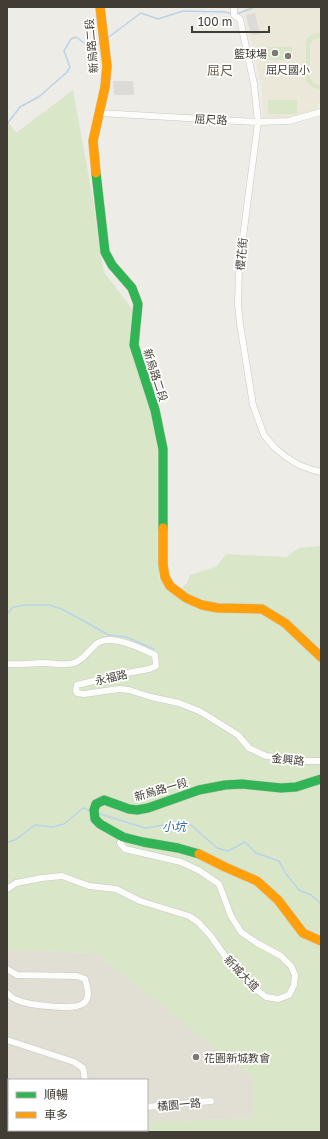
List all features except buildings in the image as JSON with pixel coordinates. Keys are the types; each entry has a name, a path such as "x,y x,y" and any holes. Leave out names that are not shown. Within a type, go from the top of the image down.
{"main road":[{"name":"新烏路二段","path":"100,7 107,66 105,87 93,141 105,252 112,265 132,288 138,304 134,345 155,410 163,449 163,565 165,577 170,586 186,598 202,605 218,608 262,609 285,623 321,657"},
{"name":"新烏路一段","path":"321,779 296,787 281,788 242,784 225,785 199,790 148,808 137,810 129,809 104,800 96,804 94,810 95,818 100,824 123,837 200,854 256,881 278,900 303,933 321,941"}],"street":[{"name":"櫻花街","path":"234,7 234,15 240,20 254,84 258,122 239,268 238,305 253,405 264,435 275,448 286,457 313,470 321,472"},
{"name":"屈尺路","path":"99,113 258,122 289,121 321,112"},
{"name":"永福路","path":"7,664 75,663 98,643 106,641 124,641 155,655 156,666 149,669 77,685 77,693 84,694 118,689 129,690 151,697 179,703 199,711 238,735"},
{"name":"金興路","path":"238,735 249,748 266,756 307,761 321,761"},
{"name":"新城大道","path":"7,889 16,883 62,876 88,886 116,889 140,901 188,916 198,922 210,935 227,959 252,986 266,997 278,999 289,995 294,985 295,975 291,966 281,956 257,943 241,932 231,916 219,884 200,871 181,862 125,849 120,843 123,837"},
{"path":"7,970 17,975 77,976 85,979 88,996 84,1003 76,1006 62,1007 42,1006 18,1001 7,993"},
{"path":"7,1040 74,1062 83,1068 85,1079"},
{"name":"橘園一路","path":"148,1107 211,1101"}],"shaded area":[{"name":"屈尺國小","path":"243,7 321,7 321,103 318,104 316,110 288,117 263,118 262,88"},
{"path":"255,13 260,34 251,35 246,15"},
{"path":"113,81 133,81 134,95 114,95"},
{"path":"7,950 96,953 253,1077 254,1118 148,1122 148,1079 8,1079 7,1119"}],"green space":[{"path":"316,33 321,33 321,37 312,40 310,44 310,78 318,85 321,85 321,89 312,87 306,81 306,40 308,37"},
{"name":"籃球場","path":"257,47 292,47 292,60 257,60"},
{"path":"73,90 94,205 98,240 104,272 132,309 129,343 153,418 158,447 162,532 159,577 167,589 176,593 187,583 190,575 216,567 226,554 286,557 299,548 321,546 321,1132 7,1132 8,1118 8,1131 148,1131 148,1122 254,1118 252,1077 96,953 7,950 7,120 16,133"},
{"path":"268,100 297,100 297,114 268,114"}],"waterway":[{"path":"237,14 255,7"},
{"path":"106,39 141,13 158,19 183,11 225,12 232,14"},
{"path":"7,124 20,107 40,96 67,72 70,67 64,51 71,39 76,37 84,43 93,46 100,43"},
{"path":"7,614 13,607 25,605 49,605 62,609 109,635 126,637 154,649"},
{"name":"小坑","path":"7,842 15,840 35,825 52,827 64,824 83,808 91,811"},
{"name":"小坑","path":"97,813 145,828 170,824 191,825 217,848 228,851 245,842 256,853 279,861 286,874 299,890 311,895 321,904"}],"traffic: fast":[{"path":"96,173 105,252 112,265 132,288 138,304 134,345 155,410 163,449 163,528"},
{"path":"199,854 178,848 123,837 100,824 95,819 94,810 96,804 104,800 129,809 137,810 148,808 199,790 225,785 242,784 281,788 296,787 321,779"}],"traffic: slow":[{"path":"96,173 93,141 105,87 107,66 100,7"},
{"path":"163,528 163,565 165,577 170,586 186,598 202,605 218,608 262,609 285,623 321,657"},
{"path":"199,854 257,881 278,900 303,933 321,941"}],"place":[{"name":"籃球場","path":"275,53"},
{"name":"屈尺國小","path":"288,56"},
{"name":"花園新城教會","path":"196,1057"}],"district":[{"name":"屈尺","path":"220,70"}]}
